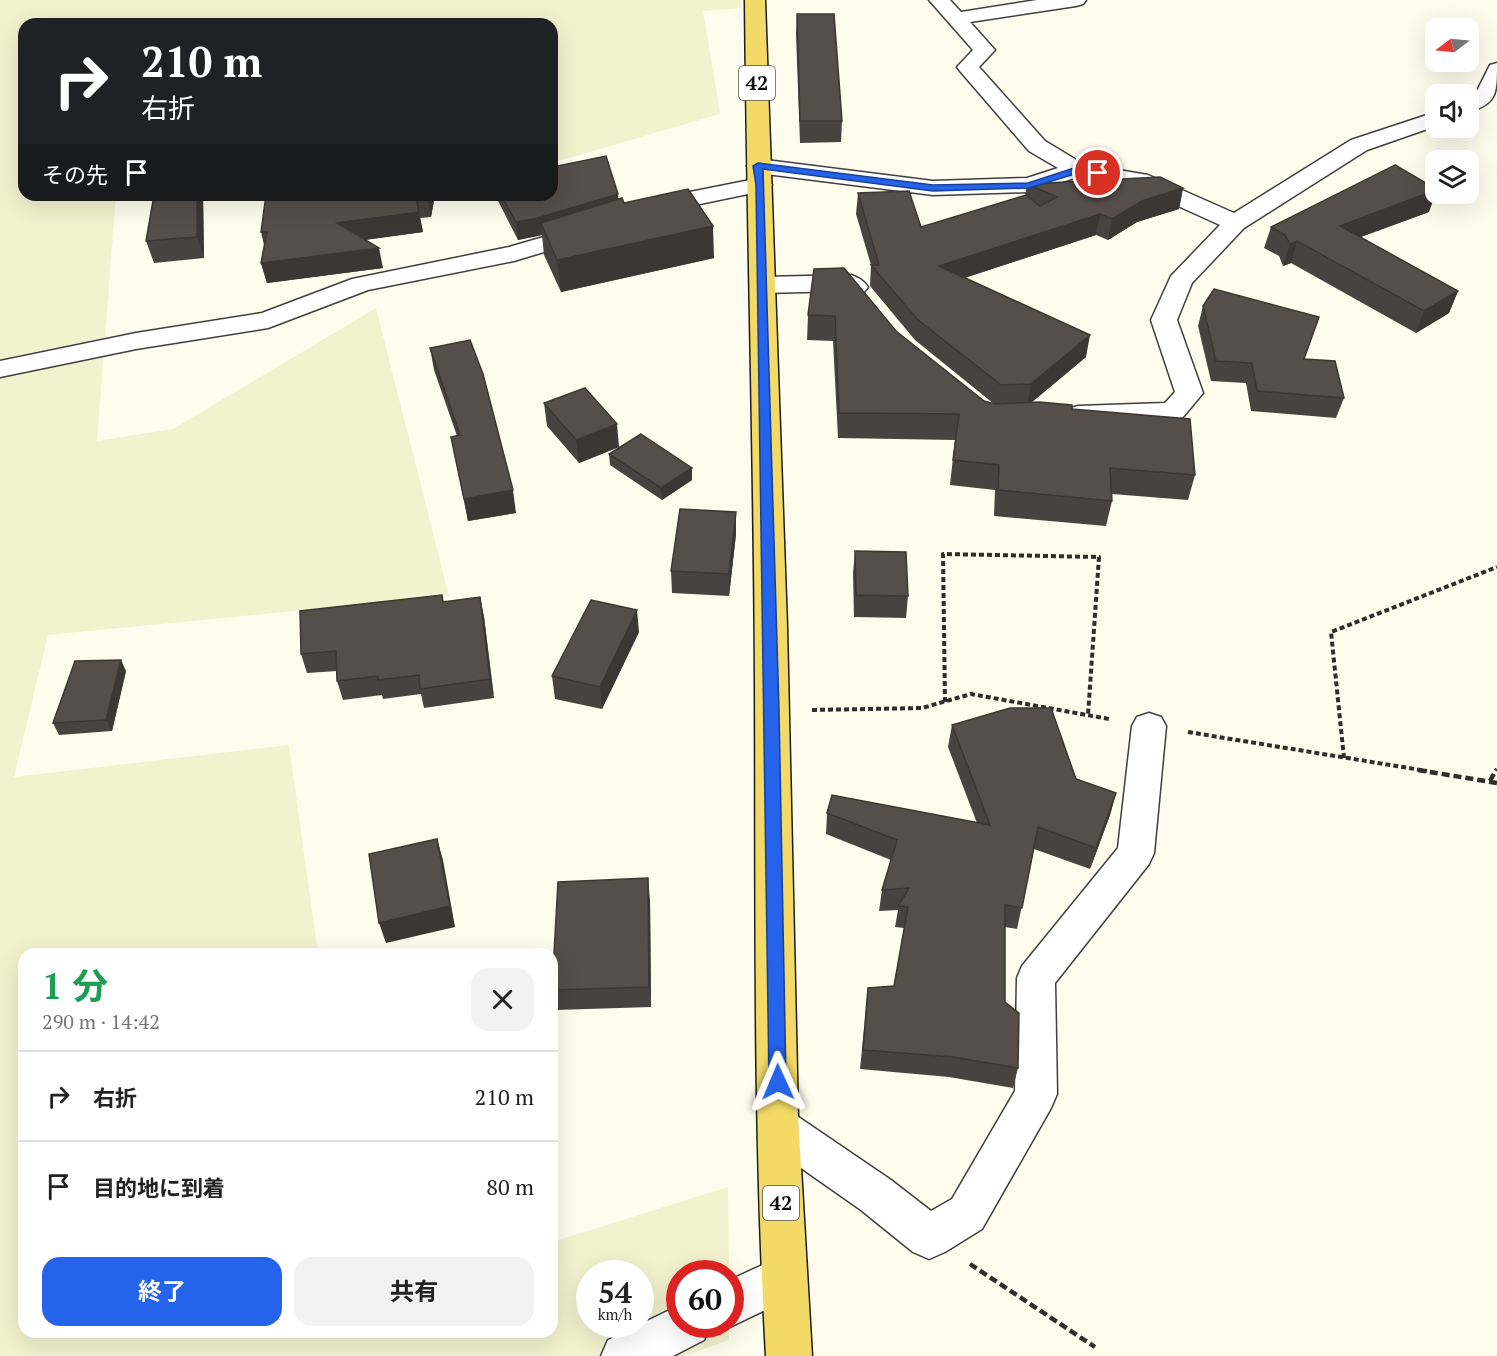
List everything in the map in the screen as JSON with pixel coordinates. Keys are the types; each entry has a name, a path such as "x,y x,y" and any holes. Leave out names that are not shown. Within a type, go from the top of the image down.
{"main road":[{"name":"42","path":"755,0 763,285 779,1128 783,1278 789,1356"}],"street":[{"path":"939,0 986,50 967,67 1037,146 1077,170 1140,180 1234,223"},
{"path":"958,18 1076,0"},
{"path":"1479,102 1483,101 1497,69"},
{"path":"1048,416 1173,411 1189,393 1164,320 1180,281 1234,223 1359,145 1425,122"},
{"path":"0,369 136,341 268,320 361,284 514,254 759,175 933,188 1029,185 1077,170"},
{"path":"763,285 851,283 874,311"},
{"path":"779,1128 876,1195 929,1237 967,1214 1036,1094 1036,978 1136,853 1149,726"},
{"path":"744,1297 783,1278"},
{"path":"624,1356 666,1335"}],"path":[{"path":"945,702 942,555 1099,557 1088,715"},
{"path":"1344,758 1331,632 1497,567"},
{"path":"1490,782 1497,769"},
{"path":"929,1237 1095,1347"}],"green space":[{"path":"0,0 741,0 741,8 703,11 720,114 558,161 558,18 18,18 18,201 116,201 97,441 173,429 376,308 449,596 48,635 14,777 289,745 317,948 18,948 18,1338 558,1338 558,1240 728,1187 729,1260 666,1260 666,1338 729,1338 729,1340 684,1356 0,1356"}],"building":[{"path":"797,14 834,14 842,121 800,121"},
{"path":"606,156 618,194 534,219 516,222 504,201 558,201 558,166"},
{"path":"1395,165 1425,183 1425,194 1340,226 1458,291 1424,311 1297,241 1290,244 1285,235 1271,227"},
{"path":"1160,177 1183,188 1142,201 1112,219 1100,214 939,266 1090,335 1031,384 1001,385 917,319 871,265 879,265 858,193 909,191 921,227 1026,195 1040,206 1057,197 1027,184"},
{"path":"688,189 713,226 557,260 541,223 622,198 624,203"},
{"path":"153,201 197,201 197,237 146,241"},
{"path":"265,201 417,201 419,212 337,223 379,248 261,263 267,232 261,232"},
{"path":"844,268 896,331 984,401 995,404 1039,402 1072,405 1072,409 1190,419 1195,475 1110,468 1112,501 998,490 999,465 953,460 959,414 839,413 835,316 808,315 814,269"},
{"path":"1214,289 1319,317 1304,359 1335,361 1344,398 1257,391 1252,363 1216,361 1203,306"},
{"path":"470,340 483,374 513,490 464,499 451,437 460,435 430,348"},
{"path":"585,388 617,424 576,440 544,403"},
{"path":"641,434 692,468 661,488 609,454"},
{"path":"680,509 736,512 729,574 671,571"},
{"path":"855,551 906,552 908,596 856,595"},
{"path":"442,595 443,602 480,597 490,679 420,689 419,675 378,680 378,676 337,681 336,651 301,654 300,611"},
{"path":"591,600 637,610 600,687 552,676"},
{"path":"121,660 106,720 53,723 75,661"},
{"path":"1010,708 1051,708 1076,779 1116,793 1096,848 1038,827 1022,908 1005,905 1005,1002 1019,1013 1018,1068 953,1057 863,1050 868,988 894,986 908,907 898,906 909,888 882,890 897,840 827,813 832,795 990,825 952,725"},
{"path":"437,839 450,906 379,923 369,854"},
{"path":"648,878 649,987 558,990 558,948 554,948 558,882"}],"route":[{"path":"778,1082 772,710 758,166 933,188 1029,185 1077,170 1098,173"}]}
